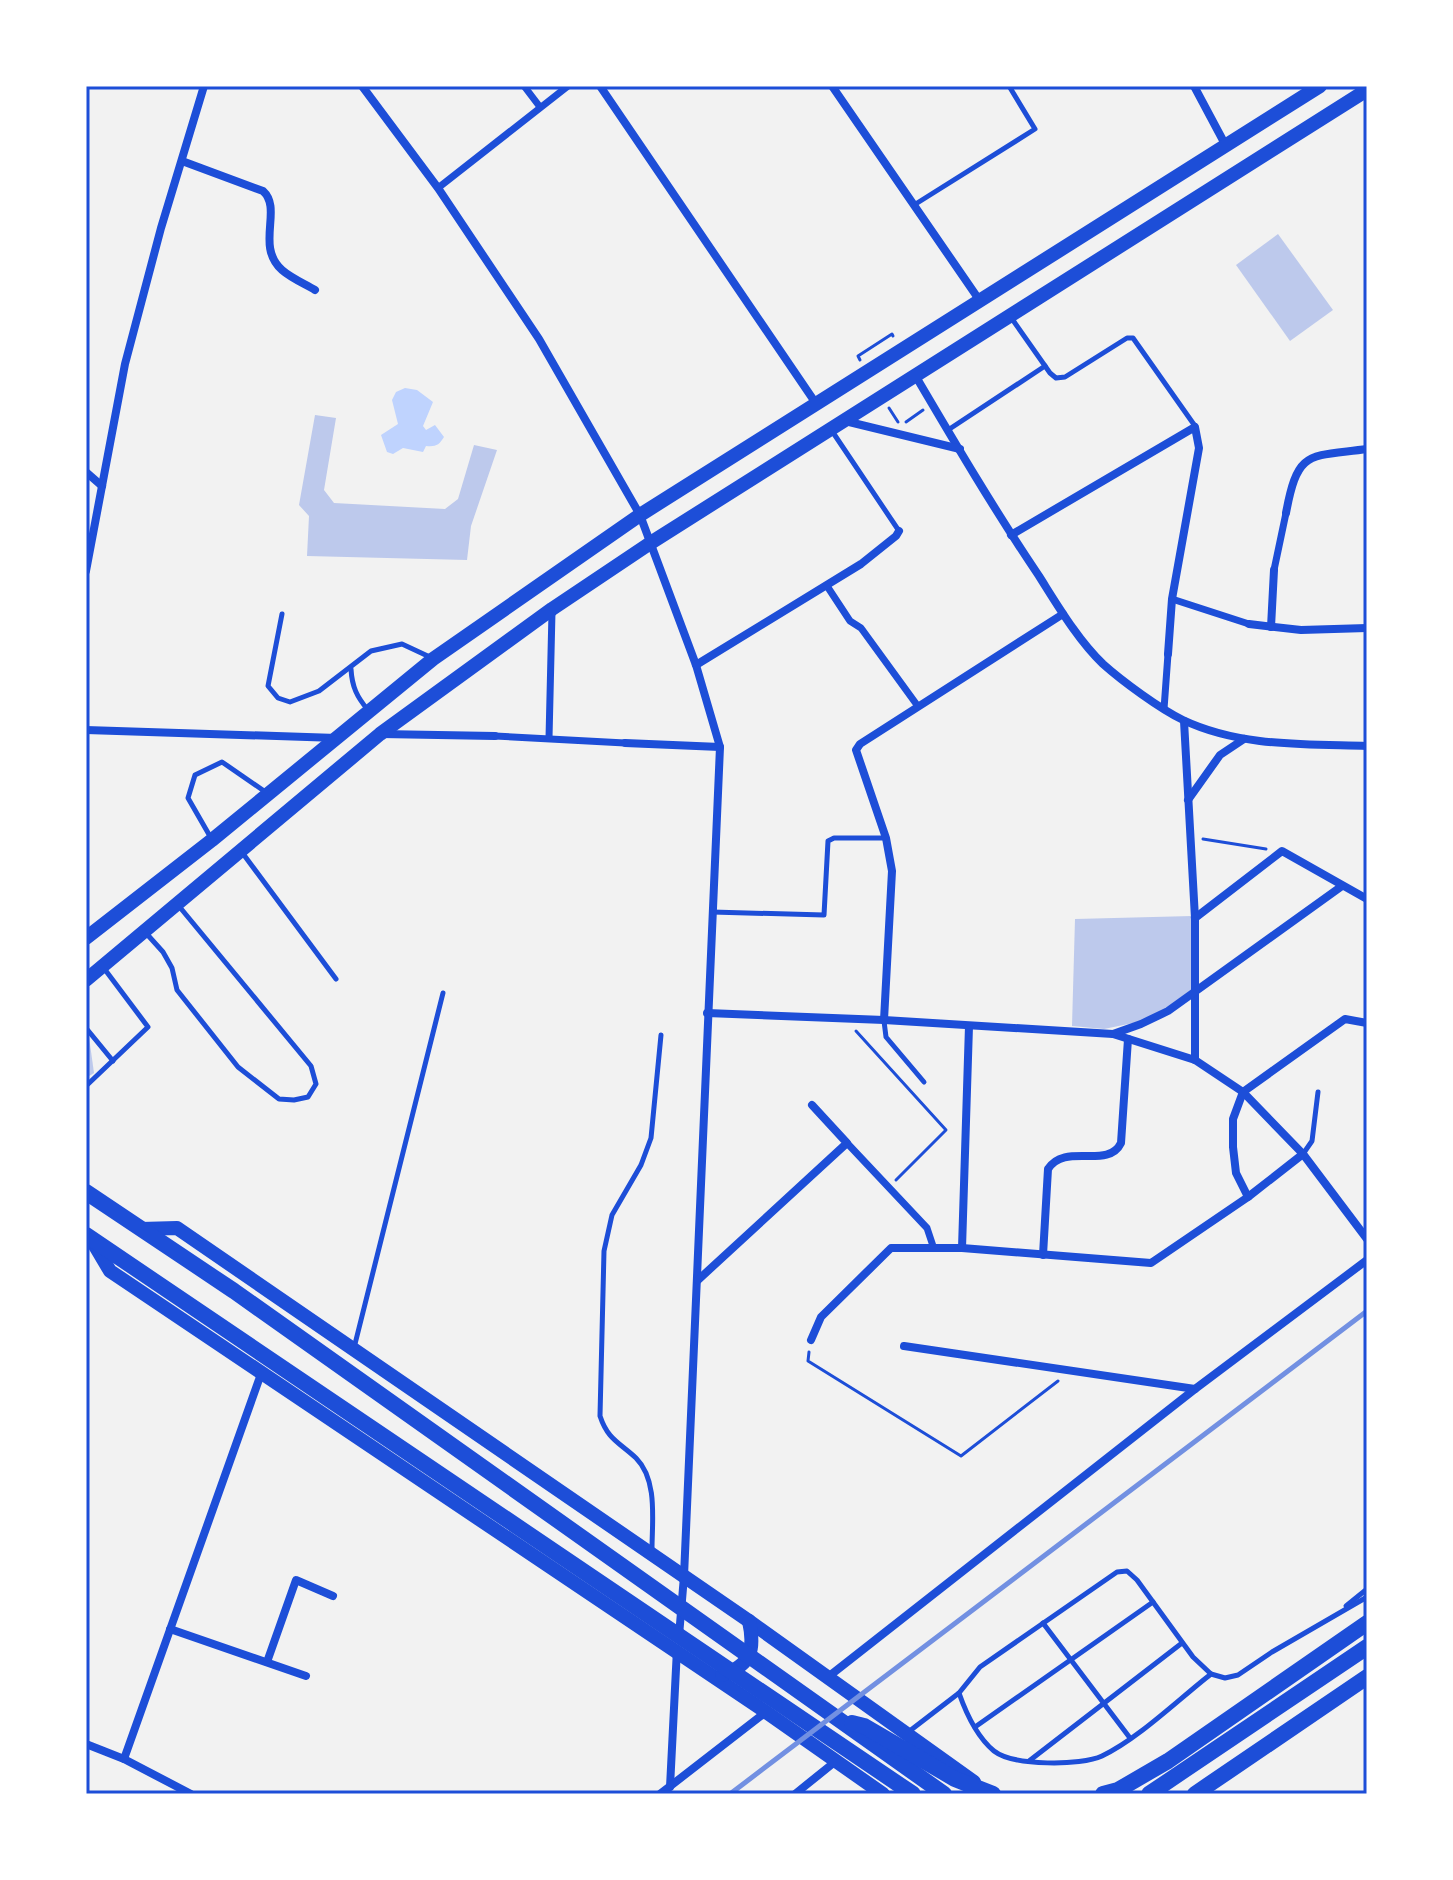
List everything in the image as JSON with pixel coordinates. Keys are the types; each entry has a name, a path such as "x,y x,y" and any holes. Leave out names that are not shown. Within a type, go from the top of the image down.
{"main road":[{"path":"86,938 212,840 433,659 640,515 1320,86"},
{"path":"86,980 380,734 552,609 652,542 1367,90"},
{"path":"86,1192 234,1291 944,1794"},
{"path":"141,1229 177,1228 749,1621 992,1794"},
{"path":"89,1237 913,1794"},
{"path":"89,1237 110,1271 884,1794"},
{"path":"714,1678 731,1672 750,1654 754,1643 749,1621"},
{"path":"1103,1794 1118,1790 1168,1761 1367,1623"},
{"path":"1149,1794 1367,1647"},
{"path":"1195,1794 1363,1686"},
{"path":"839,1763 871,1747 876,1711"},
{"path":"841,1721 864,1726 955,1779 992,1794"},
{"path":"884,1794 877,1781 880,1762 904,1746 920,1744"}],"street":[{"path":"86,571 125,364 204,86"},
{"path":"524,86 540,107"},
{"path":"438,188 568,86"},
{"path":"600,86 817,405"},
{"path":"832,86 980,301"},
{"path":"1194,86 1226,146"},
{"path":"367,88 539,339 640,515 696,665 720,747 684,1576 670,1787"},
{"path":"182,161 263,191 271,205 268,236 271,254 281,269 315,290"},
{"path":"915,375 1011,535 1063,614 1103,663 1184,721 1244,739 1282,744 1367,746"},
{"path":"845,421 960,449"},
{"path":"1011,535 1195,427 1199,448 1172,599 1164,709"},
{"path":"1271,627 1274,570 1293,478 1300,466 1313,456 1367,449"},
{"path":"86,472 102,486"},
{"path":"696,665 861,564 899,531"},
{"path":"827,586 850,621 861,628 917,705"},
{"path":"1172,599 1249,624 1301,630 1367,628"},
{"path":"549,738 552,609"},
{"path":"884,1020 892,871 886,838 856,750 860,744 917,705 1063,614"},
{"path":"1184,721 1195,918 1195,1060"},
{"path":"86,730 337,738"},
{"path":"380,734 549,738 720,747"},
{"path":"1188,800 1220,755 1244,739"},
{"path":"1195,918 1282,851 1367,899"},
{"path":"1113,1034 1168,1011 1342,886"},
{"path":"707,1013 1113,1034 1195,1060 1243,1092 1303,1154 1367,1239"},
{"path":"1248,1197 1236,1173 1233,1147 1233,1119 1243,1092 1345,1019 1367,1023"},
{"path":"962,1248 969,1026"},
{"path":"1043,1255 1048,1169 1053,1161 1064,1156 1110,1155 1118,1151 1128,1039"},
{"path":"812,1105 927,1228 933,1246"},
{"path":"698,1280 847,1143"},
{"path":"811,1340 821,1317 891,1248 933,1246 1151,1263 1248,1197 1303,1154"},
{"path":"828,1677 1195,1389 1367,1260"},
{"path":"904,1346 1195,1389"},
{"path":"124,1759 261,1374"},
{"path":"267,1662 296,1580 333,1596"},
{"path":"170,1629 306,1676"},
{"path":"660,1794 766,1712"},
{"path":"86,1744 124,1759 191,1794"},
{"path":"795,1794 839,1763"}],"lane":[{"path":"914,205 1035,129 1009,86"},
{"path":"1010,315 1056,378 1065,377 1127,338 1133,338 1195,427"},
{"path":"948,430 1045,366"},
{"path":"831,430 899,531"},
{"path":"282,614 268,686 278,698 290,702 319,691 371,651 402,644 433,659"},
{"path":"351,668 352,685 357,697 369,711"},
{"path":"212,840 188,798 195,775 222,762 268,793"},
{"path":"711,912 824,915 828,841 834,838 886,838"},
{"path":"241,850 336,979"},
{"path":"144,931 163,952 172,968 177,990 238,1067 279,1099 308,1097 316,1084 311,1066 177,904"},
{"path":"86,1086 148,1027 103,966"},
{"path":"354,1349 443,993"},
{"path":"884,1020 886,1037 924,1082"},
{"path":"86,1028 113,1061"},
{"path":"652,1554 651,1488 638,1460 606,1432 600,1416 604,1251 612,1215 641,1165 651,1138 661,1035"},
{"path":"1303,1154 1312,1141 1318,1092"},
{"path":"906,1734 959,1693 980,1667 1117,1572 1127,1571 1137,1580 1182,1643 1211,1674 1225,1678 1238,1675 1367,1597"},
{"path":"1336,1614 1367,1589"},
{"path":"975,1727 1153,1602"},
{"path":"1043,1623 1130,1738"},
{"path":"1029,1761 1182,1643"},
{"path":"959,1693 965,1711 994,1752 1016,1760 1056,1763 1100,1757 1130,1738 1211,1674"}],"path":[{"path":"858,356 892,334"},
{"path":"900,426 924,410"},
{"path":"1189,837 1282,851"},
{"path":"845,1019 946,1130 890,1187"},
{"path":"811,1340 808,1361 961,1456 1070,1371"}],"water":[{"path":"405,388 417,390 433,402 423,426 426,430 435,425 444,437 437,445 426,446 423,452 403,448 393,454 387,452 381,435 398,424 392,400 396,392"}],"building":[{"path":"1278,234 1333,310 1290,341 1236,265"},
{"path":"315,415 336,418 324,490 334,503 445,509 458,499 474,445 497,450 471,526 467,560 307,556 309,516 299,505"},
{"path":"1192,916 1192,989 1165,1009 1138,1022 1104,1029 1072,1026 1075,919"},
{"path":"89,1037 94,1073 86,1078 86,1039"}],"railway":[{"path":"730,1794 1367,1311"}]}
